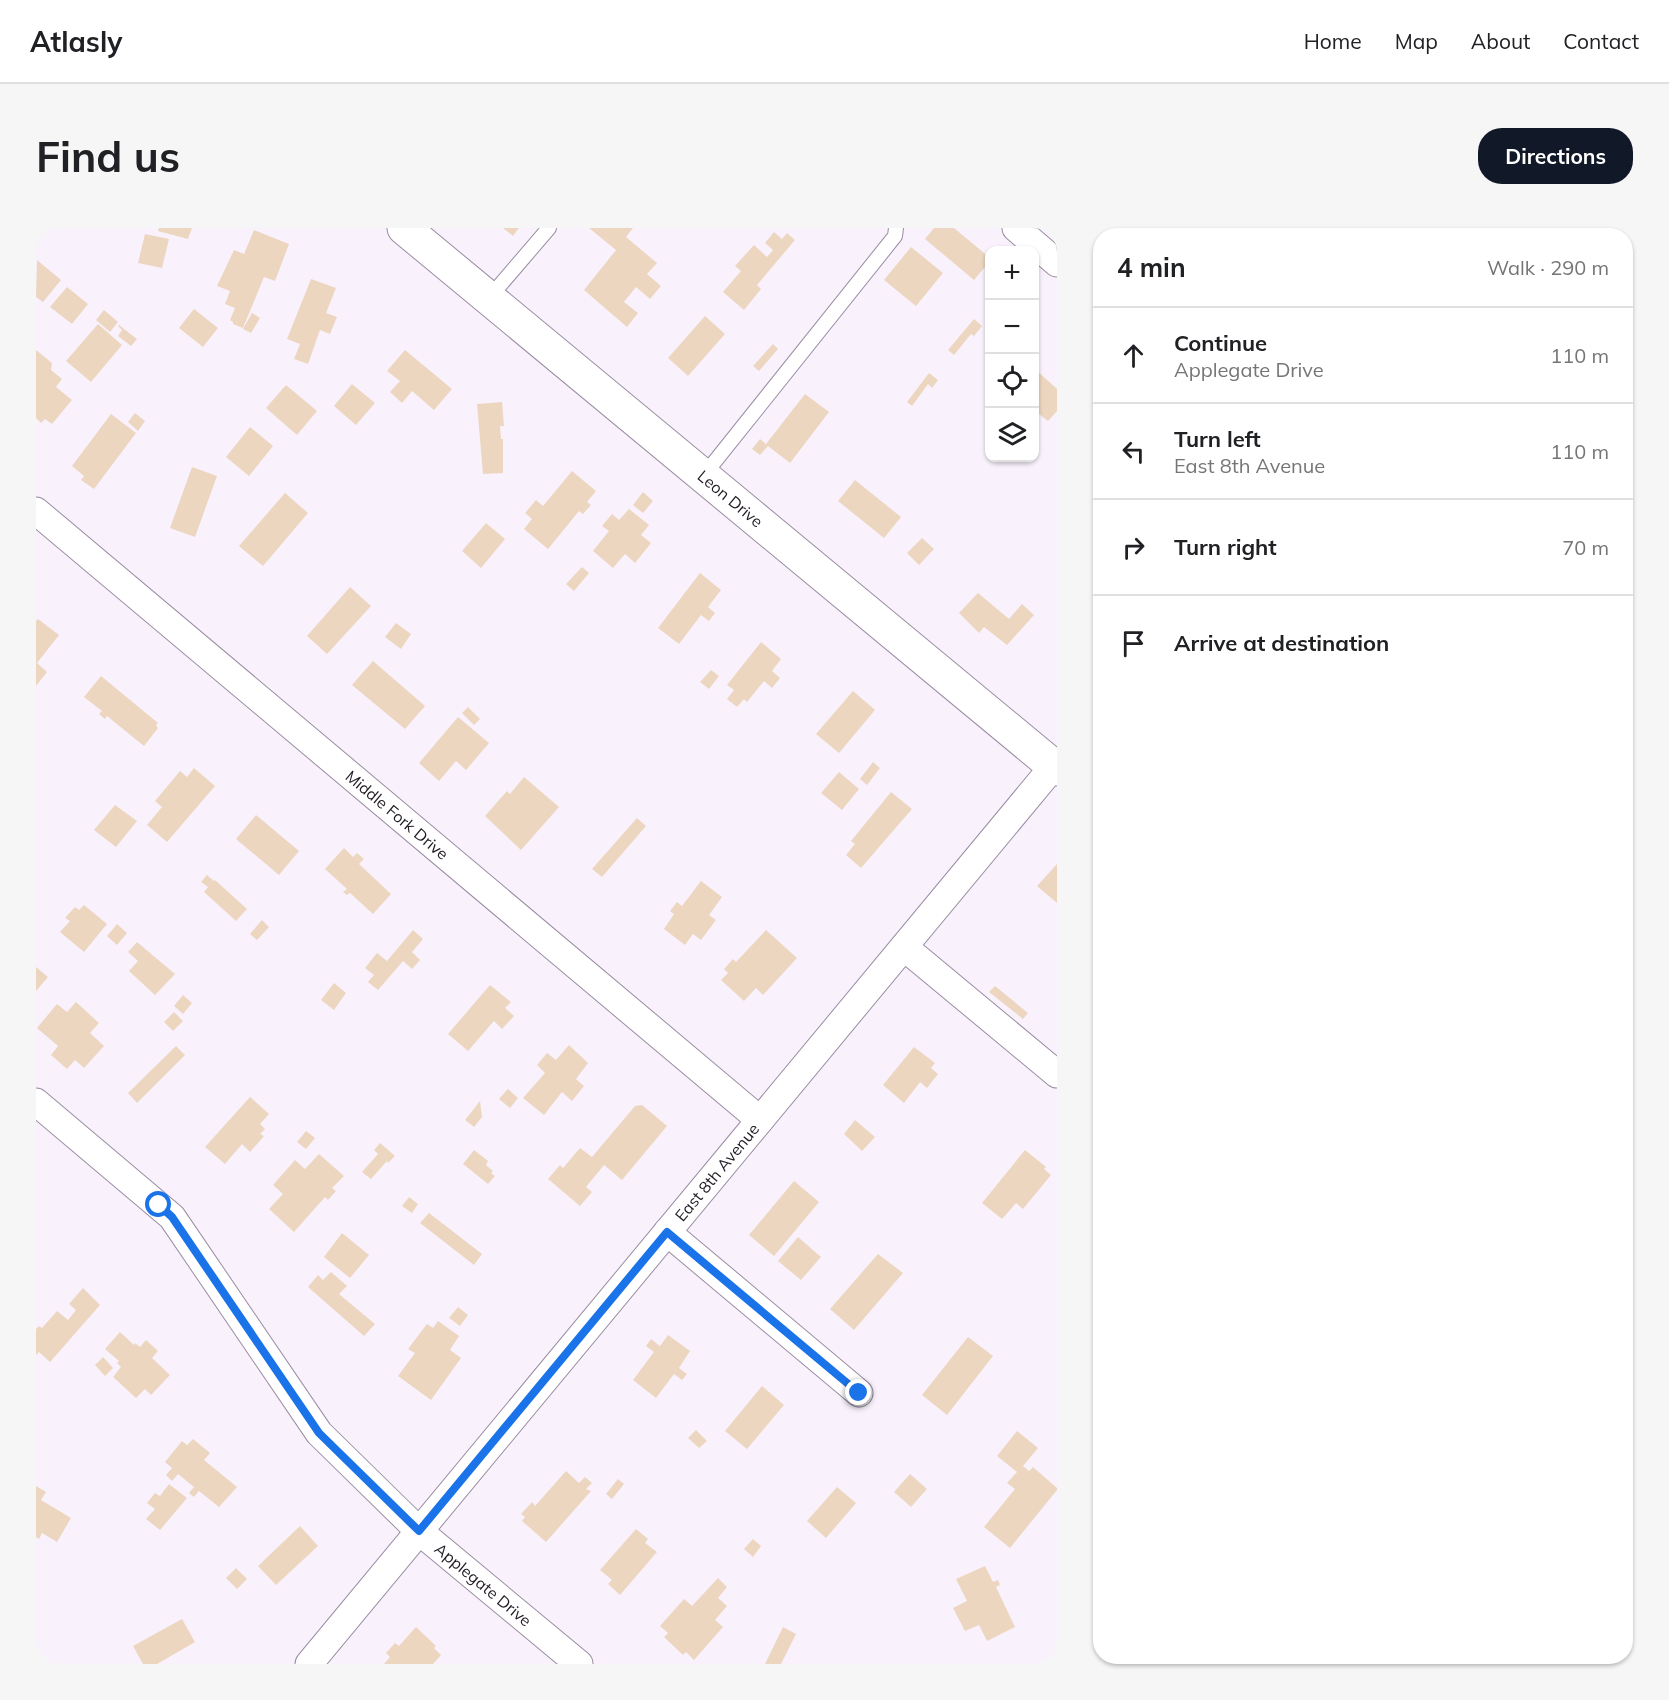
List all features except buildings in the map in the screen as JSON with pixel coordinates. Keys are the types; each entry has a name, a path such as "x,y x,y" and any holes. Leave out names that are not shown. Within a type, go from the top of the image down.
{"street":[{"name":"Leon Drive","path":"404,228 1056,766"},
{"path":"1016,228 1057,263"},
{"name":"Middle Fork Drive","path":"36,511 760,1120"},
{"name":"East 8th Avenue","path":"309,1664 1056,766"},
{"path":"904,947 1057,1074"},
{"name":"Applegate Drive","path":"36,1102 172,1217 319,1433 419,1531 579,1664"},
{"path":"667,1232 859,1393"}],"lane":[{"path":"489,298 549,228"},
{"path":"704,475 895,236 896,228"}],"route":[{"path":"159,1205 172,1217 319,1433 419,1531 667,1232 859,1393"}]}
